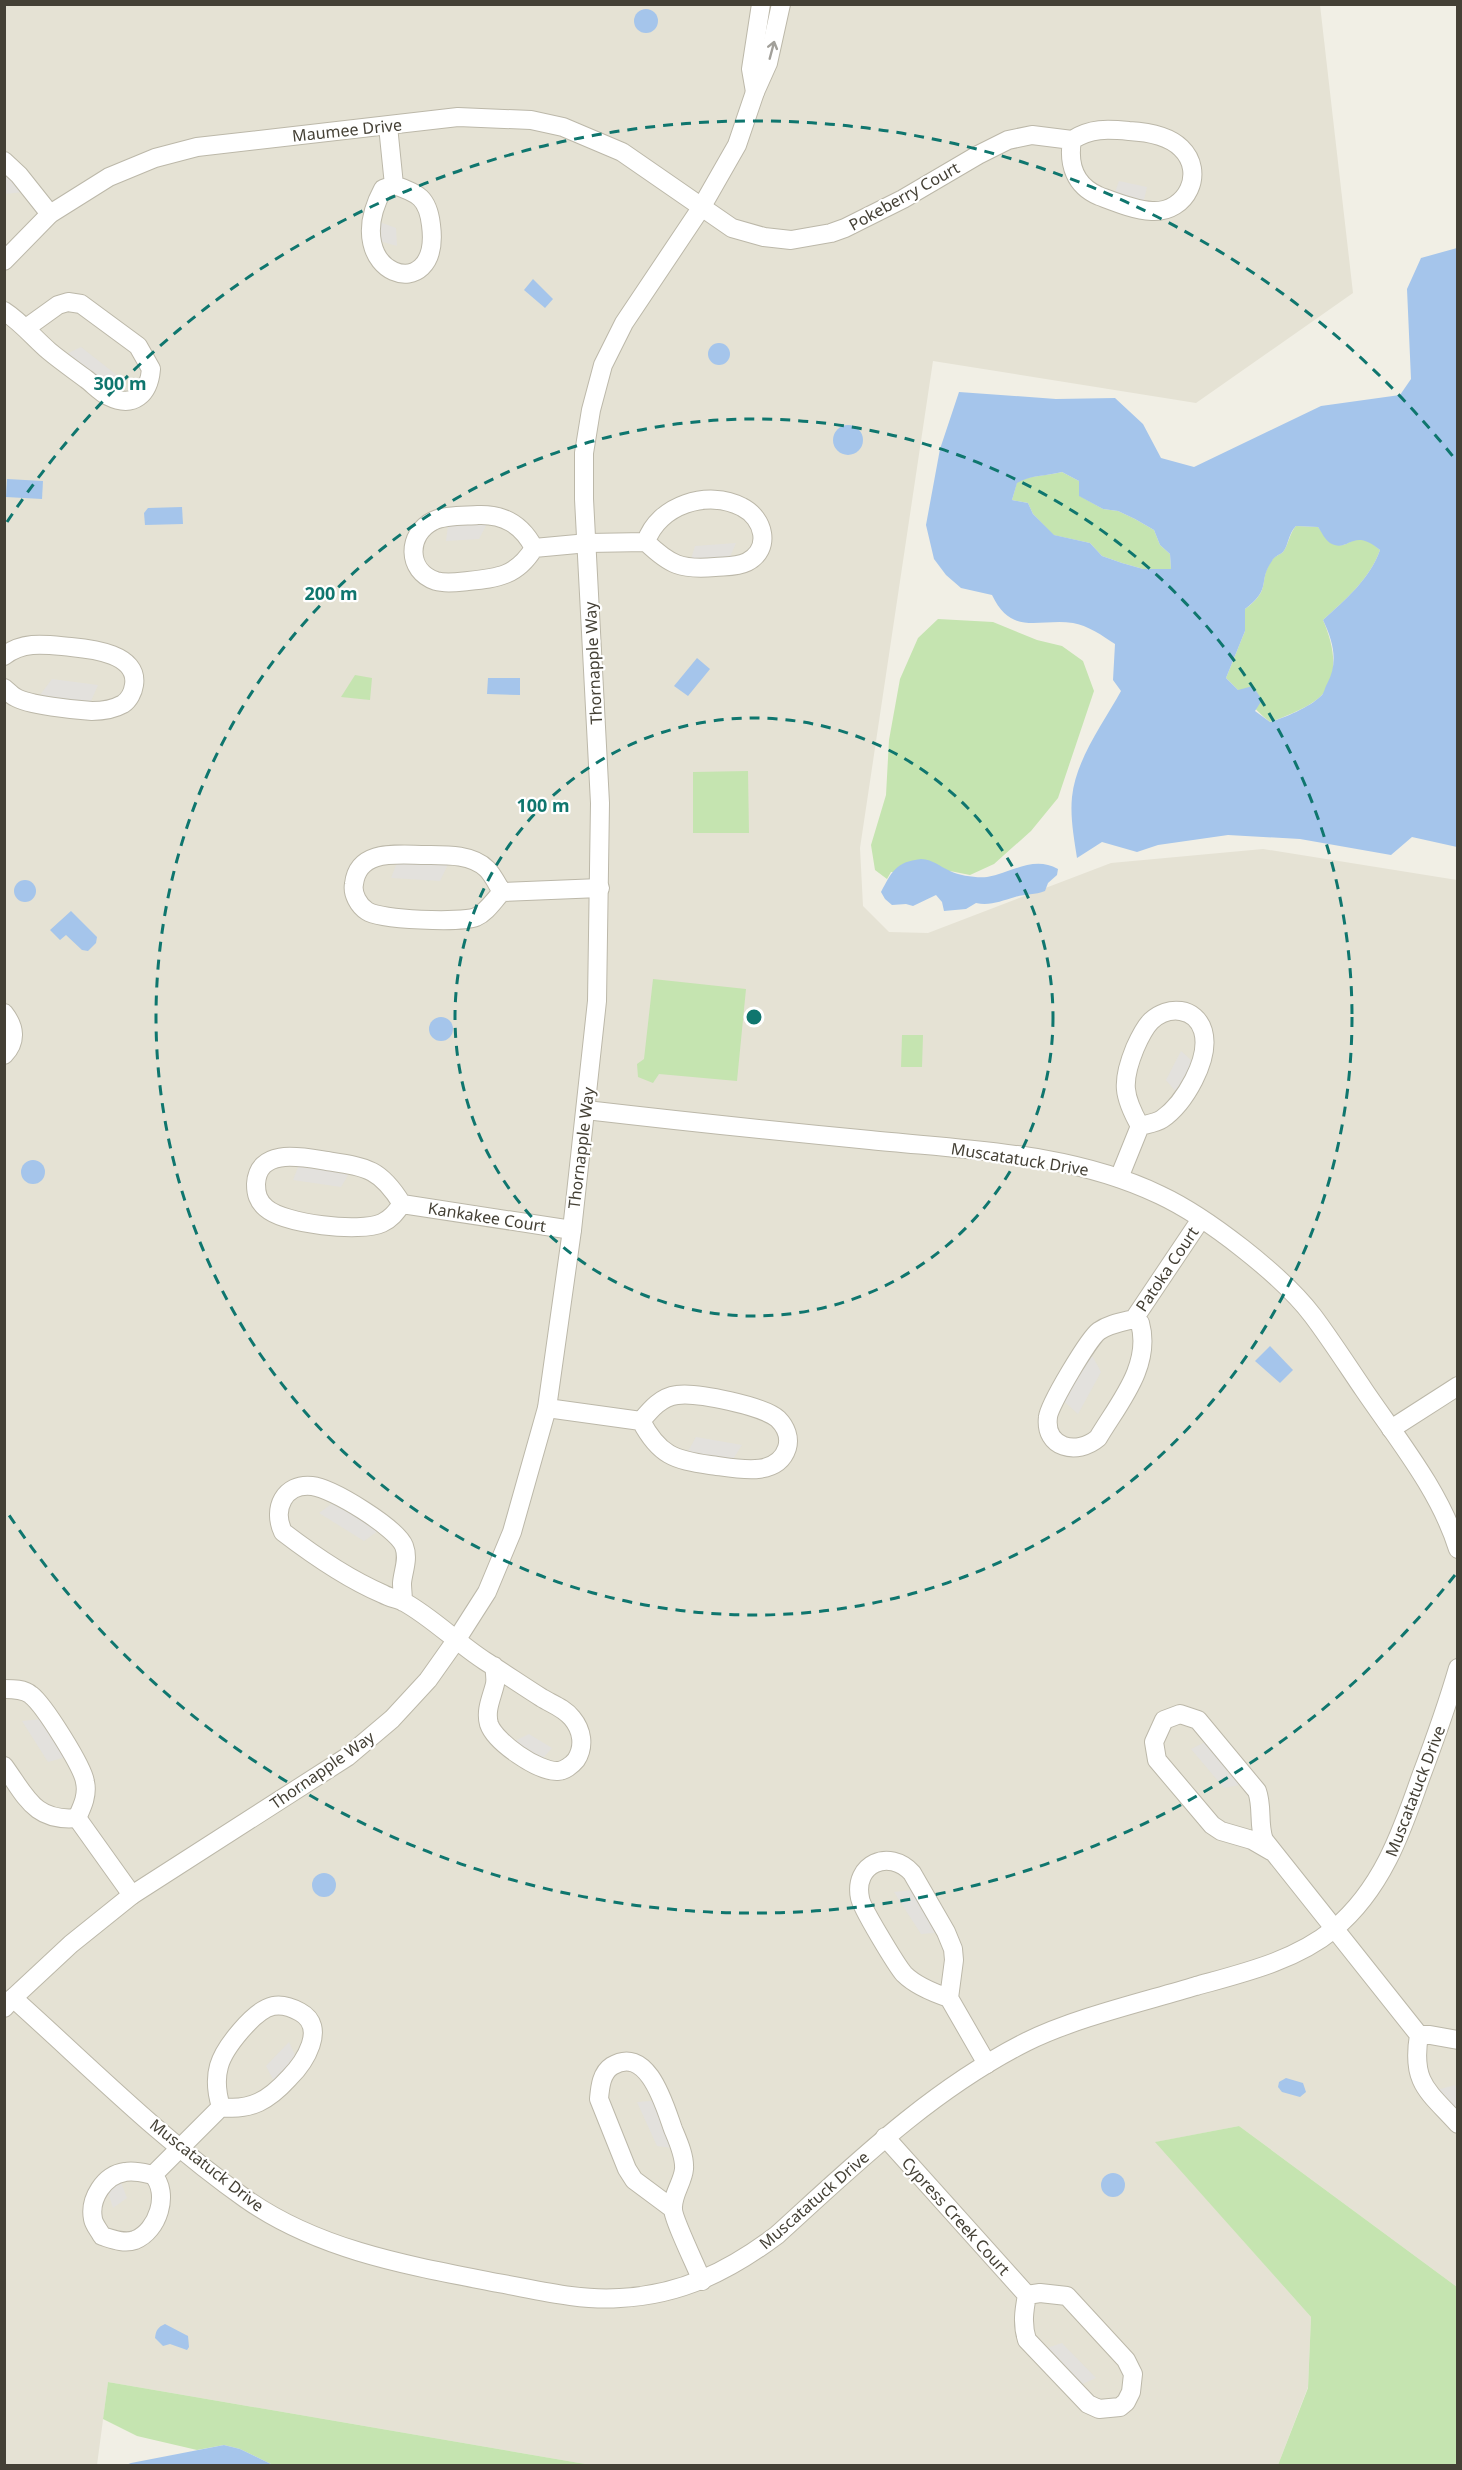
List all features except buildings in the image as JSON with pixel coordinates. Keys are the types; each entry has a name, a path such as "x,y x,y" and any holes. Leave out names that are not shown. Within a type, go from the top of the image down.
{"street":[{"name":"Thornapple Way","path":"755,92 751,69 761,4"},
{"name":"Thornapple Way","path":"9,2003 71,1944 132,1895 347,1757 392,1719 428,1680 457,1639 487,1592 512,1532 547,1408 572,1230 597,1001 600,803 584,499 584,453 591,410 603,365 624,323 701,208 737,145 755,92 768,63 781,4"},
{"name":"Maumee Drive","path":"7,253 50,214 109,177 155,158 194,147 458,117 531,120 563,127 622,152 701,208"},
{"path":"388,126 394,185"},
{"name":"Pokeberry Court","path":"701,208 732,228 751,234 791,240 820,236 845,228 903,199 1008,140 1032,135 1072,140 1090,130 1108,129 1138,132 1168,139 1182,149 1191,164 1193,174 1191,186 1180,201 1160,211 1123,205 1084,187 1074,174 1071,159 1072,140"},
{"path":"4,161 19,175 50,214"},
{"path":"394,185 412,191 424,200 430,215 433,241 427,261 418,271 409,274 387,269 375,254 372,243 371,219 375,203 383,189 394,185"},
{"path":"4,311 26,328 49,351 108,396 123,400 138,398 146,390 151,369 138,346 81,304 68,302 58,305 26,328"},
{"path":"534,548 588,543 646,542 663,559 674,565 687,568 710,568 738,565 750,560 761,547 763,538 760,523 742,507 726,501 706,501 668,511 650,529 646,542"},
{"path":"484,515 508,519 522,529 534,548 525,561 498,578 456,583 436,580 426,575 413,558 412,547 416,535 425,525 436,519 484,515"},
{"path":"4,656 11,651 33,644 89,649 118,657 134,674 135,684 125,703 110,710 92,711 33,703 15,698 4,688"},
{"path":"502,892 487,868 475,861 463,857 433,855 382,855 372,858 363,863 357,872 353,886 357,900 369,913 422,920 474,917 484,912 502,892 600,888"},
{"path":"1171,1010 1185,1011 1195,1017 1203,1031 1202,1052 1194,1082 1186,1096 1160,1121 1140,1126 1128,1105 1125,1087 1134,1051 1150,1021 1171,1010"},
{"path":"4,1013 14,1031 11,1047 4,1054"},
{"name":"Muscatatuck Drive","path":"586,1110 753,1130 962,1149 1042,1160 1119,1178 1161,1195 1201,1219 1258,1262 1312,1314 1434,1496 1451,1529 1458,1549"},
{"path":"1119,1178 1140,1126"},
{"path":"288,1155 368,1168 386,1181 402,1204 394,1215 381,1223 360,1227 284,1218 274,1214 261,1202 256,1194 257,1176 265,1164 275,1158 288,1155"},
{"name":"Kankakee Court","path":"402,1204 572,1230"},
{"name":"Patoka Court","path":"1134,1319 1140,1323 1142,1332 1142,1359 1136,1374 1098,1438 1076,1449 1065,1448 1057,1444 1051,1437 1048,1426 1051,1406 1092,1338 1108,1326 1134,1319 1201,1219"},
{"path":"1391,1430 1458,1386"},
{"path":"678,1395 716,1399 759,1408 771,1413 787,1431 789,1442 784,1458 774,1466 739,1468 709,1465 687,1461 665,1452 650,1438 641,1421 654,1406 664,1399 678,1395"},
{"path":"547,1408 641,1421"},
{"path":"404,1602 402,1583 406,1556 399,1538 354,1504 313,1486 292,1490 283,1497 278,1522 283,1532 300,1546 361,1583 404,1602 494,1666 572,1717 582,1740 579,1753 569,1767 559,1772 547,1770 525,1759 494,1733 488,1717 488,1707 495,1682 494,1666"},
{"name":"Muscatatuck Drive","path":"9,2003 181,2149 247,2200 279,2219 344,2248 471,2278 591,2298 649,2295 702,2281 730,2268 777,2235 885,2137 933,2100 987,2064 1027,2042 1068,2026 1274,1963 1334,1929 1370,1888 1391,1857 1451,1714 1458,1668"},
{"path":"4,1689 15,1689 31,1695 80,1768 86,1790 77,1818"},
{"path":"1271,1851 1252,1840 1221,1831 1212,1825 1157,1760 1154,1742 1164,1720 1179,1714 1198,1720 1257,1791 1261,1802 1262,1835 1271,1851 1419,2035 1416,2066 1419,2078 1458,2124"},
{"path":"4,1766 39,1812 69,1819 77,1818"},
{"path":"77,1818 132,1895"},
{"path":"949,1998 954,1960 946,1932 912,1873 905,1866 894,1860 875,1863 863,1875 859,1884 860,1901 904,1974 924,1987 949,1998 987,2064"},
{"path":"272,2006 289,2006 305,2015 312,2028 312,2042 303,2063 266,2100 238,2109 221,2107 216,2084 218,2067 224,2054 249,2021 272,2006"},
{"path":"1419,2035 1430,2034 1458,2040"},
{"path":"673,2209 685,2167 660,2092 641,2067 631,2062 611,2066 603,2076 599,2099 627,2169 642,2188 673,2209 702,2281"},
{"path":"153,2175 221,2107"},
{"name":"Cypress Creek Court","path":"885,2137 1027,2295"},
{"path":"1040,2293 1067,2296 1131,2367 1133,2383 1126,2402 1120,2407 1110,2409 1099,2409 1088,2403 1027,2340 1023,2321 1027,2295 1040,2293"}],"shaded area":[{"path":"5,5 1320,5 1353,293 1196,403 933,361 860,848 863,906 889,932 928,933 1111,863 1263,849 1457,880 1457,2287 1239,2126 1156,2142 1311,2317 1308,2387 1278,2465 591,2465 108,2382 97,2465 5,2466"},
{"path":"4,168 33,191 5,194"},
{"path":"1119,181 1147,187 1142,209 1112,201"},
{"path":"371,219 396,228 397,246 372,239"},
{"path":"81,347 123,380 99,389 58,358"},
{"path":"491,516 479,539 446,541 449,518"},
{"path":"736,543 726,566 688,568 695,546"},
{"path":"52,679 98,685 87,710 34,703"},
{"path":"400,855 452,856 440,881 391,878"},
{"path":"1181,1051 1199,1067 1182,1099 1166,1080"},
{"path":"302,1157 354,1165 341,1187 293,1180"},
{"path":"1087,1346 1101,1372 1078,1414 1057,1395"},
{"path":"696,1437 742,1445 728,1467 683,1460"},
{"path":"341,1497 385,1526 364,1541 319,1513"},
{"path":"41,1719 73,1755 48,1762 22,1721"},
{"path":"529,1734 552,1748 537,1765 507,1745"},
{"path":"1213,1738 1250,1783 1224,1788 1191,1749"},
{"path":"921,1889 946,1932 921,1934 894,1892"},
{"path":"289,2042 300,2066 278,2089 266,2066"},
{"path":"1455,2085 1457,2088 1457,2124 1429,2092"},
{"path":"663,2100 681,2149 657,2146 637,2102"},
{"path":"118,2174 127,2198 113,2208 105,2183"},
{"path":"1062,2343 1096,2378 1073,2388 1038,2351"}],"green space":[{"path":"1062,472 1079,481 1080,496 1103,509 1118,511 1154,530 1160,545 1170,554 1171,569 1143,569 1122,563 1102,556 1090,543 1053,535 1033,514 1028,503 1012,500 1017,482"},
{"path":"1296,526 1318,527 1335,544 1341,545 1361,539 1371,542 1380,550 1376,561 1363,580 1323,620 1330,639 1333,659 1331,679 1327,688 1310,704 1270,722 1226,678 1245,631 1245,609 1259,596 1268,567 1273,559 1283,552"},
{"path":"938,619 993,622 1037,640 1062,646 1083,661 1094,691 1058,798 1031,831 994,864 970,875 950,871 891,872 887,879 875,870 871,845 886,795 889,740 900,679 918,638"},
{"path":"355,675 372,678 370,700 341,697"},
{"path":"748,771 749,833 693,833 693,772"},
{"path":"653,979 746,989 737,1081 659,1074 653,1083 638,1077 637,1064 644,1059"},
{"path":"902,1035 923,1035 922,1067 901,1067"},
{"path":"1239,2126 1457,2287 1457,2465 1278,2465 1308,2388 1311,2317 1155,2142"},
{"path":"108,2382 591,2465 273,2465 240,2449 224,2445 197,2450 137,2436 103,2419"}],"water":[{"path":"646,9 654,13 658,21 654,29 646,33 638,29 634,21 638,13"},
{"path":"1457,248 1457,847 1412,837 1391,855 1300,839 1228,835 1158,845 1137,852 1102,842 1077,858 1072,820 1072,797 1085,755 1121,691 1113,680 1115,644 1095,631 1078,624 1017,621 1000,608 992,595 961,588 946,575 934,559 926,525 940,449 959,392 1056,399 1115,398 1143,424 1161,458 1194,467 1321,406 1400,395 1411,379 1407,289 1421,258","holes":["1062,472 1079,481 1079,496 1103,509 1118,511 1154,530 1160,545 1170,554 1171,569 1143,569 1102,556 1090,543 1054,535 1033,514 1028,503 1012,500 1017,483 1022,480","1296,526 1318,527 1328,542 1336,545 1363,540 1380,550 1376,561 1363,580 1323,620 1330,636 1334,660 1331,676 1323,694 1304,708 1270,722 1255,711 1262,700 1253,686 1238,690 1226,678 1245,631 1245,609 1259,596 1268,568 1274,558 1283,552"]},
{"path":"533,279 553,299 545,308 524,290"},
{"path":"719,343 727,346 730,354 727,362 719,365 711,362 708,354 711,346"},
{"path":"848,425 859,429 863,440 859,451 848,455 837,451 833,440 837,429"},
{"path":"7,479 43,481 42,499 6,497"},
{"path":"182,507 183,524 145,525 144,513 148,508"},
{"path":"697,658 710,669 688,696 674,686"},
{"path":"488,678 520,678 520,695 487,694"},
{"path":"921,859 933,862 954,873 974,877 996,875 1031,864 1049,865 1058,869 1057,875 1048,883 1045,891 996,903 976,903 966,909 944,911 942,902 936,895 913,906 892,905 881,892 888,879 900,865"},
{"path":"25,880 33,883 36,891 33,899 25,902 17,899 14,891 17,883"},
{"path":"71,911 97,937 96,943 88,951 82,950 66,935 60,940 50,930"},
{"path":"441,1017 446,1018 452,1024 452,1034 446,1040 441,1041 436,1040 430,1034 429,1029 430,1024 436,1018"},
{"path":"33,1160 42,1163 45,1172 42,1181 33,1184 24,1181 21,1172 24,1163"},
{"path":"1270,1346 1293,1370 1280,1383 1255,1361"},
{"path":"324,1873 333,1876 336,1885 333,1894 324,1897 315,1894 312,1885 315,1876"},
{"path":"1286,2078 1303,2083 1306,2092 1300,2097 1282,2092 1278,2087 1279,2082"},
{"path":"1113,2173 1118,2174 1124,2180 1124,2190 1118,2196 1113,2197 1108,2196 1102,2190 1101,2185 1102,2180 1108,2174"},
{"path":"165,2324 188,2336 187,2350 170,2344 163,2346 155,2338 158,2329"},
{"path":"224,2445 240,2449 273,2465 126,2465 131,2463"}]}
